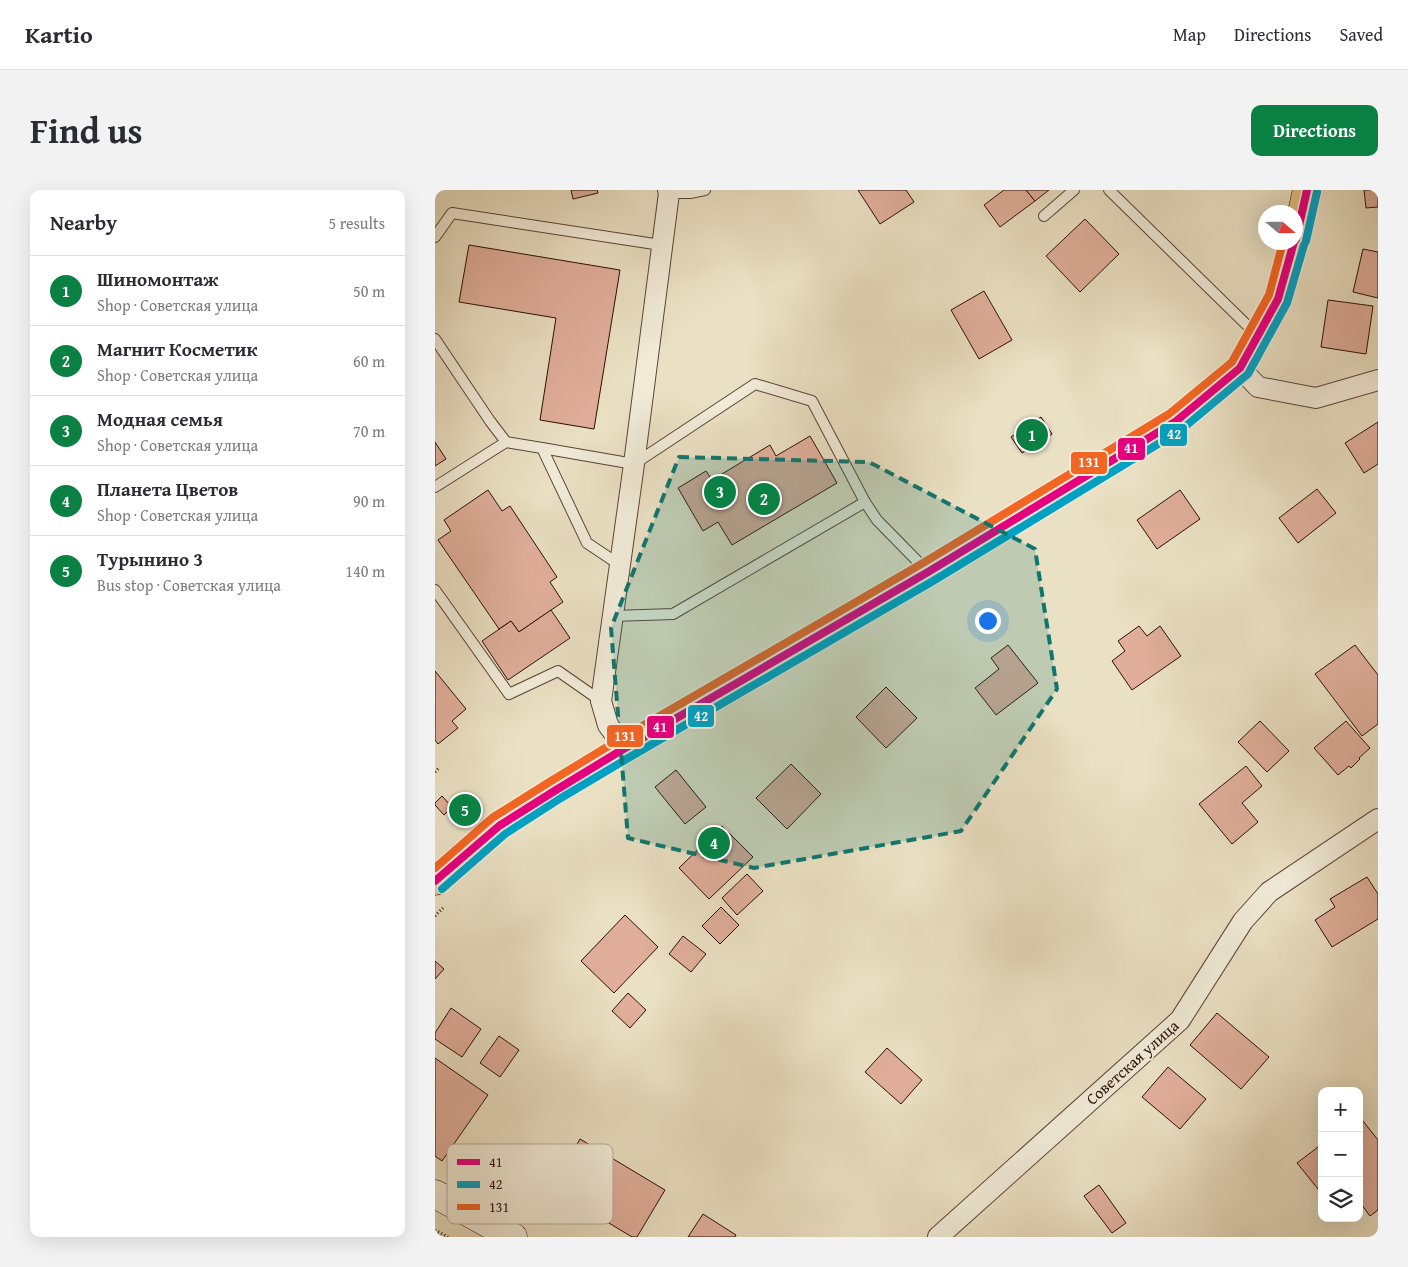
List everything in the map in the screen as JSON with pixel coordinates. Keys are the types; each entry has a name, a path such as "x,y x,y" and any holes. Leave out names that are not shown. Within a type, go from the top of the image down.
{"main road":[{"path":"1303,206 1307,190"},
{"path":"435,881 499,826 625,748 928,572 1175,422 1240,368 1278,299 1292,250"}],"street":[{"path":"625,748 608,725 601,700 634,464 668,191"},
{"path":"1240,368 1258,387 1316,398 1378,380"},
{"name":"Советская улица","path":"938,1237 1180,1020 1243,921 1269,892 1378,819"},
{"path":"435,1194 447,1201"},
{"path":"489,1224 513,1237"}],"lane":[{"path":"668,191 705,190"},
{"path":"1044,216 1074,190"},
{"path":"1109,190 1258,336"},
{"path":"435,237 452,213 661,246"},
{"path":"435,339 506,442"},
{"path":"435,487 506,442 634,464 755,384 812,400 865,502 877,520 928,572"},
{"path":"542,448 587,543 620,565"},
{"path":"613,616 673,614 865,502"},
{"path":"435,590 509,694 558,671 601,700"}],"path":[{"path":"435,772 439,768"},
{"path":"435,1230 448,1237"}],"highlighted area":[{"path":"679,457 869,462 1035,549 1057,689 961,831 754,868 628,838 611,628"}],"building":[{"path":"571,190 597,190 598,193 573,199"},
{"path":"858,190 906,190 914,202 880,224"},
{"path":"1004,190 1026,190 1035,201 1000,227 984,205"},
{"path":"1026,190 1049,190 1035,201"},
{"path":"1364,190 1378,190 1378,207 1366,208"},
{"path":"1085,219 1119,254 1080,292 1046,256"},
{"path":"469,245 620,270 594,429 540,420 556,318 459,302"},
{"path":"1363,249 1378,252 1378,298 1353,292"},
{"path":"984,291 1012,340 979,359 951,310"},
{"path":"1328,300 1373,306 1366,354 1321,347"},
{"path":"1041,417 1052,434 1022,453 1011,437"},
{"path":"1378,422 1378,464 1364,473 1345,443"},
{"path":"810,436 837,483 732,545 718,522 703,531 678,488 706,471 712,480 770,445 776,456"},
{"path":"435,442 446,459 435,466"},
{"path":"1317,489 1336,513 1298,543 1279,518"},
{"path":"488,490 502,511 510,506 557,577 550,582 563,602 519,632 511,621 499,629 438,540 451,531 444,520"},
{"path":"1180,490 1200,519 1157,549 1137,520"},
{"path":"551,610 570,638 508,680 482,641 511,621 519,632"},
{"path":"1139,626 1147,636 1160,626 1181,656 1132,690 1112,661 1125,651 1118,641"},
{"path":"1008,645 1038,683 996,715 975,688 999,669 991,658"},
{"path":"1355,645 1378,675 1378,724 1362,736 1315,674"},
{"path":"435,671 466,709 452,721 458,728 438,744 435,740"},
{"path":"886,687 917,718 886,748 856,717"},
{"path":"1260,721 1289,751 1267,772 1238,742"},
{"path":"1346,721 1370,748 1351,768 1349,766 1338,775 1314,748"},
{"path":"791,764 821,794 787,829 756,798"},
{"path":"1246,766 1262,786 1242,803 1258,822 1232,844 1199,804"},
{"path":"676,770 706,807 685,824 655,787"},
{"path":"442,796 452,807 444,815 435,805"},
{"path":"722,826 753,857 709,899 679,868"},
{"path":"747,874 763,891 737,915 722,898"},
{"path":"1367,877 1378,894 1378,919 1332,947 1315,920 1335,907 1330,899"},
{"path":"721,907 739,925 720,944 702,926"},
{"path":"625,915 658,947 614,993 581,961"},
{"path":"683,936 706,954 691,972 669,954"},
{"path":"435,961 444,969 435,979"},
{"path":"628,993 646,1010 630,1028 612,1011"},
{"path":"451,1008 481,1029 462,1057 435,1039 435,1033"},
{"path":"1217,1013 1269,1057 1241,1089 1190,1045"},
{"path":"499,1036 519,1050 500,1077 480,1063"},
{"path":"887,1048 922,1080 901,1104 865,1072"},
{"path":"435,1058 488,1095 454,1144 447,1144 447,1154 442,1161 435,1156"},
{"path":"1168,1067 1206,1099 1180,1129 1142,1097"},
{"path":"1363,1121 1378,1140 1378,1210 1370,1216 1363,1207"},
{"path":"580,1139 588,1144 577,1144"},
{"path":"1318,1147 1318,1189 1297,1163"},
{"path":"613,1159 665,1190 637,1237 632,1237 611,1224 613,1224"},
{"path":"1099,1185 1126,1223 1112,1233 1084,1196"},
{"path":"703,1214 736,1235 735,1237 688,1237"}],"transit line":[{"name":"41","path":"1303,208 1307,190"},
{"name":"42","path":"1306,241 1317,192"},
{"name":"42","path":"442,889 505,834 561,798 933,581 1181,430 1248,374 1287,303 1304,245"},
{"name":"131","path":"435,868 492,818 551,781 923,563 1169,414 1232,362 1269,295 1281,250"},
{"name":"41","path":"435,881 499,826 556,790 928,572 1175,422 1240,368 1278,299 1292,250"}],"place":[{"name":"Шиномонтаж","path":"1032,435"},
{"name":"Модная семья","path":"720,492"},
{"name":"Магнит Косметик","path":"764,499"},
{"name":"Турынино 3","path":"465,810"},
{"name":"Планета Цветов","path":"714,843"}]}
